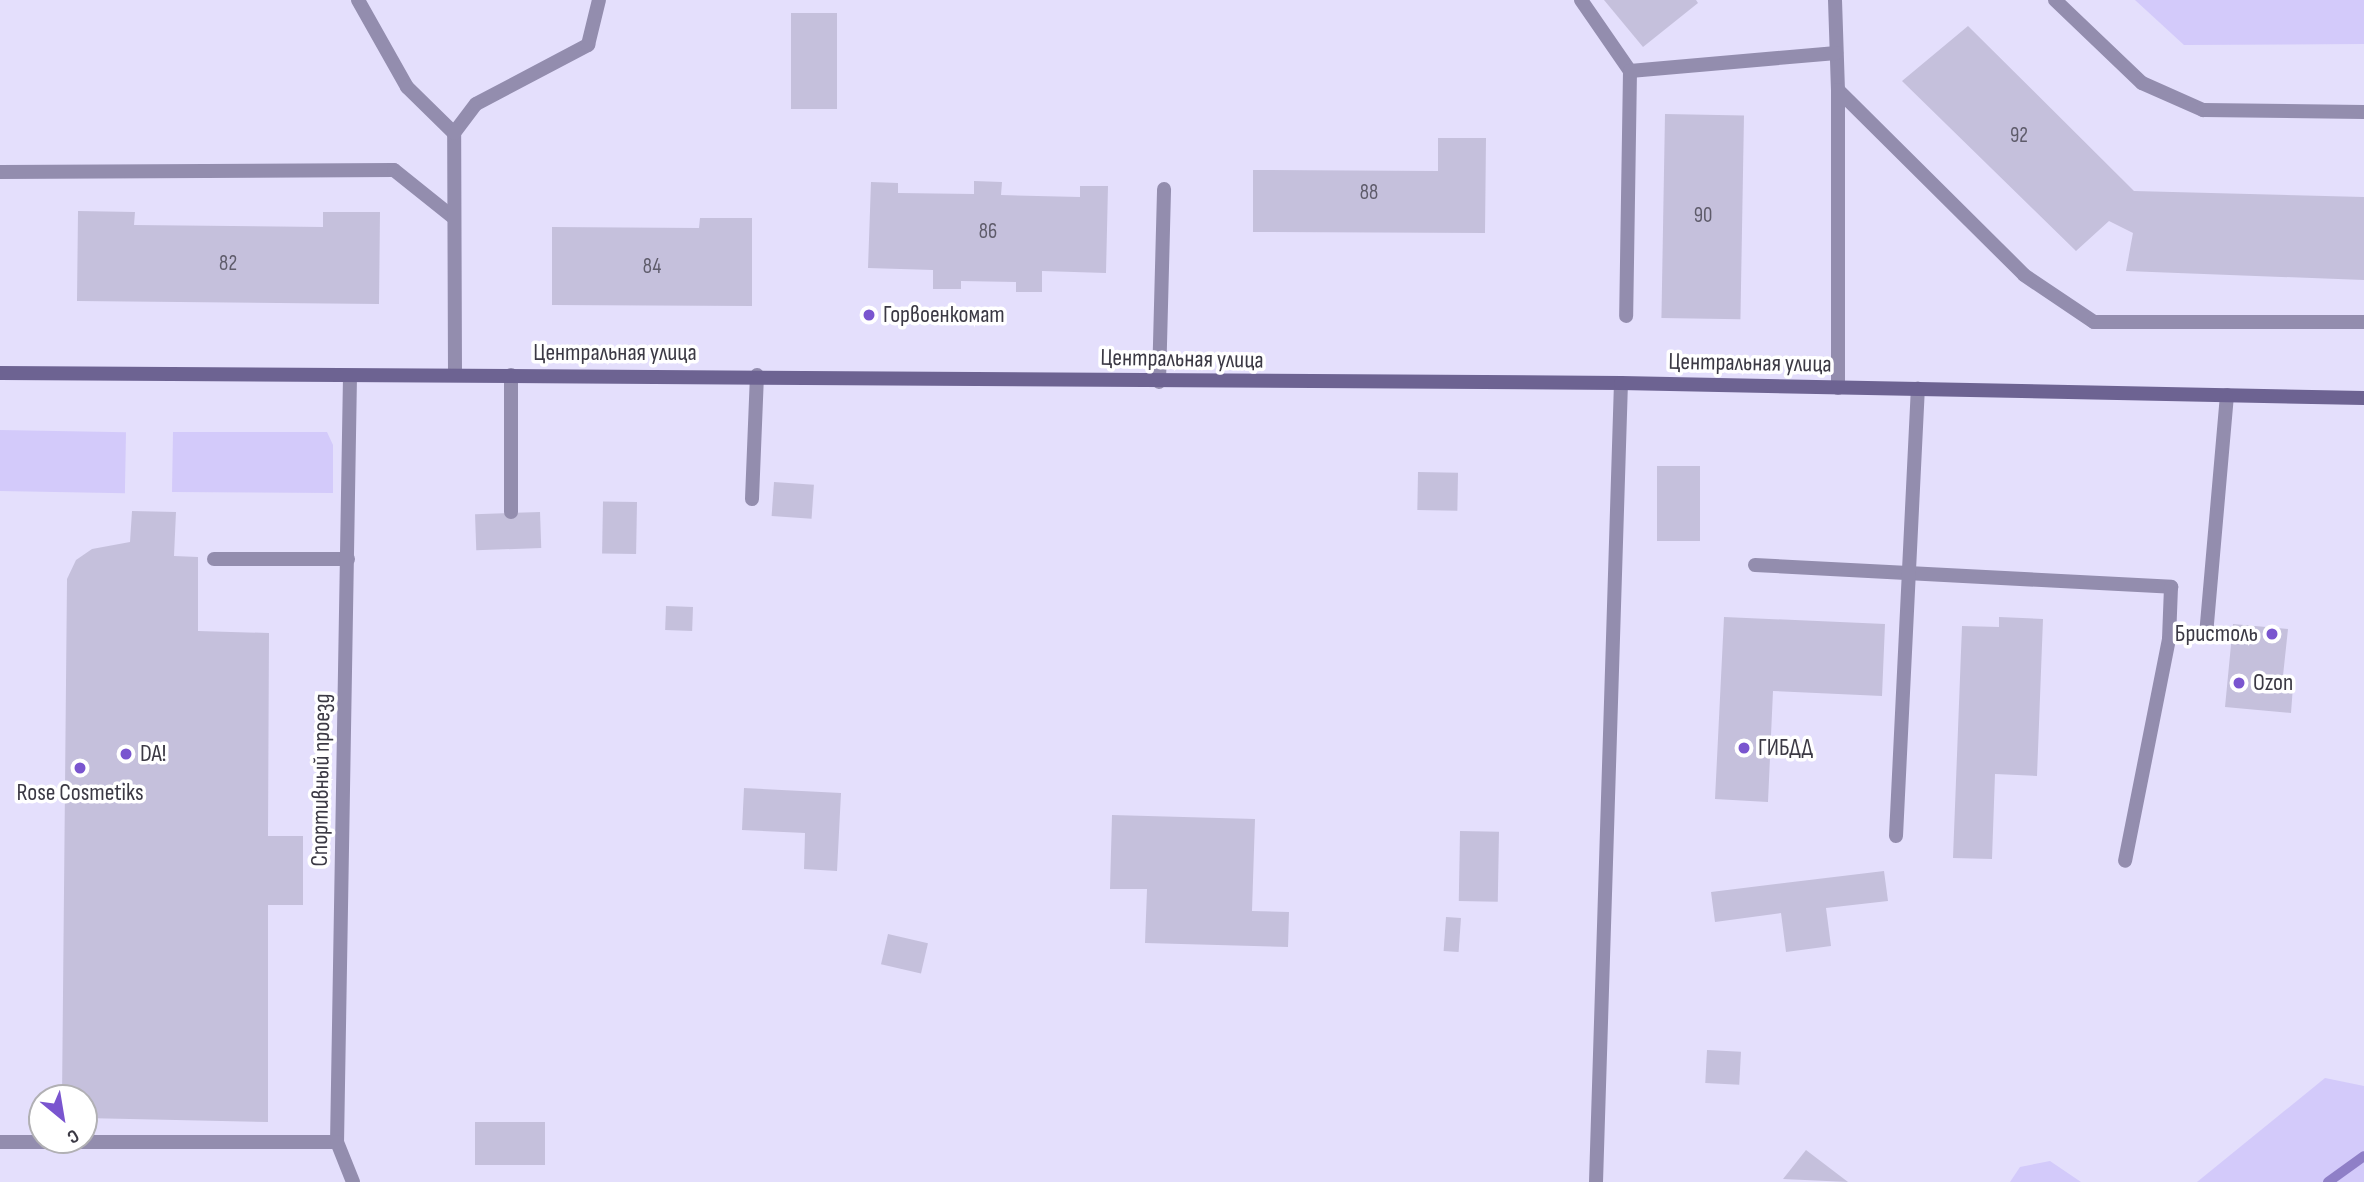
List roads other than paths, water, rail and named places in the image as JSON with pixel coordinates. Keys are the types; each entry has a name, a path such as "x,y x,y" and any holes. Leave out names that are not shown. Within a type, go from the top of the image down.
{"main road":[{"name":"Центральная улица","path":"0,373 1621,383 2364,398"}],"street":[{"path":"358,0 407,87 454,133"},
{"path":"455,375 454,133 476,104 588,45 599,0"},
{"path":"1581,0 1630,71 1626,316"},
{"path":"1835,0 1839,90 1838,388"},
{"path":"2055,0 2142,83 2203,110 2364,112"},
{"path":"1630,71 1836,53"},
{"path":"1839,90 2024,275 2094,321 2364,322"},
{"path":"0,172 394,170 454,218"},
{"path":"1159,382 1164,188"},
{"path":"511,375 511,512"},
{"name":"Спортивный проезд","path":"350,376 337,1142 353,1182"},
{"path":"752,499 757,376"},
{"path":"1596,1182 1621,383"},
{"path":"1896,836 1918,389"},
{"path":"2206,635 2227,395"},
{"path":"214,559 348,559"},
{"path":"1755,565 1911,571 2171,587 2169,639 2125,861"},
{"path":"0,1142 337,1142"}],"waterway":[{"path":"2328,1182 2364,1156"}],"place":[{"name":"Горвоенкомат","path":"869,315"},
{"name":"Бристоль","path":"2272,634"},
{"name":"Ozon","path":"2239,683"},
{"name":"ГИБДД","path":"1744,748"},
{"name":"DA!","path":"126,754"},
{"name":"Rose Cosmetiks","path":"80,768"}]}
